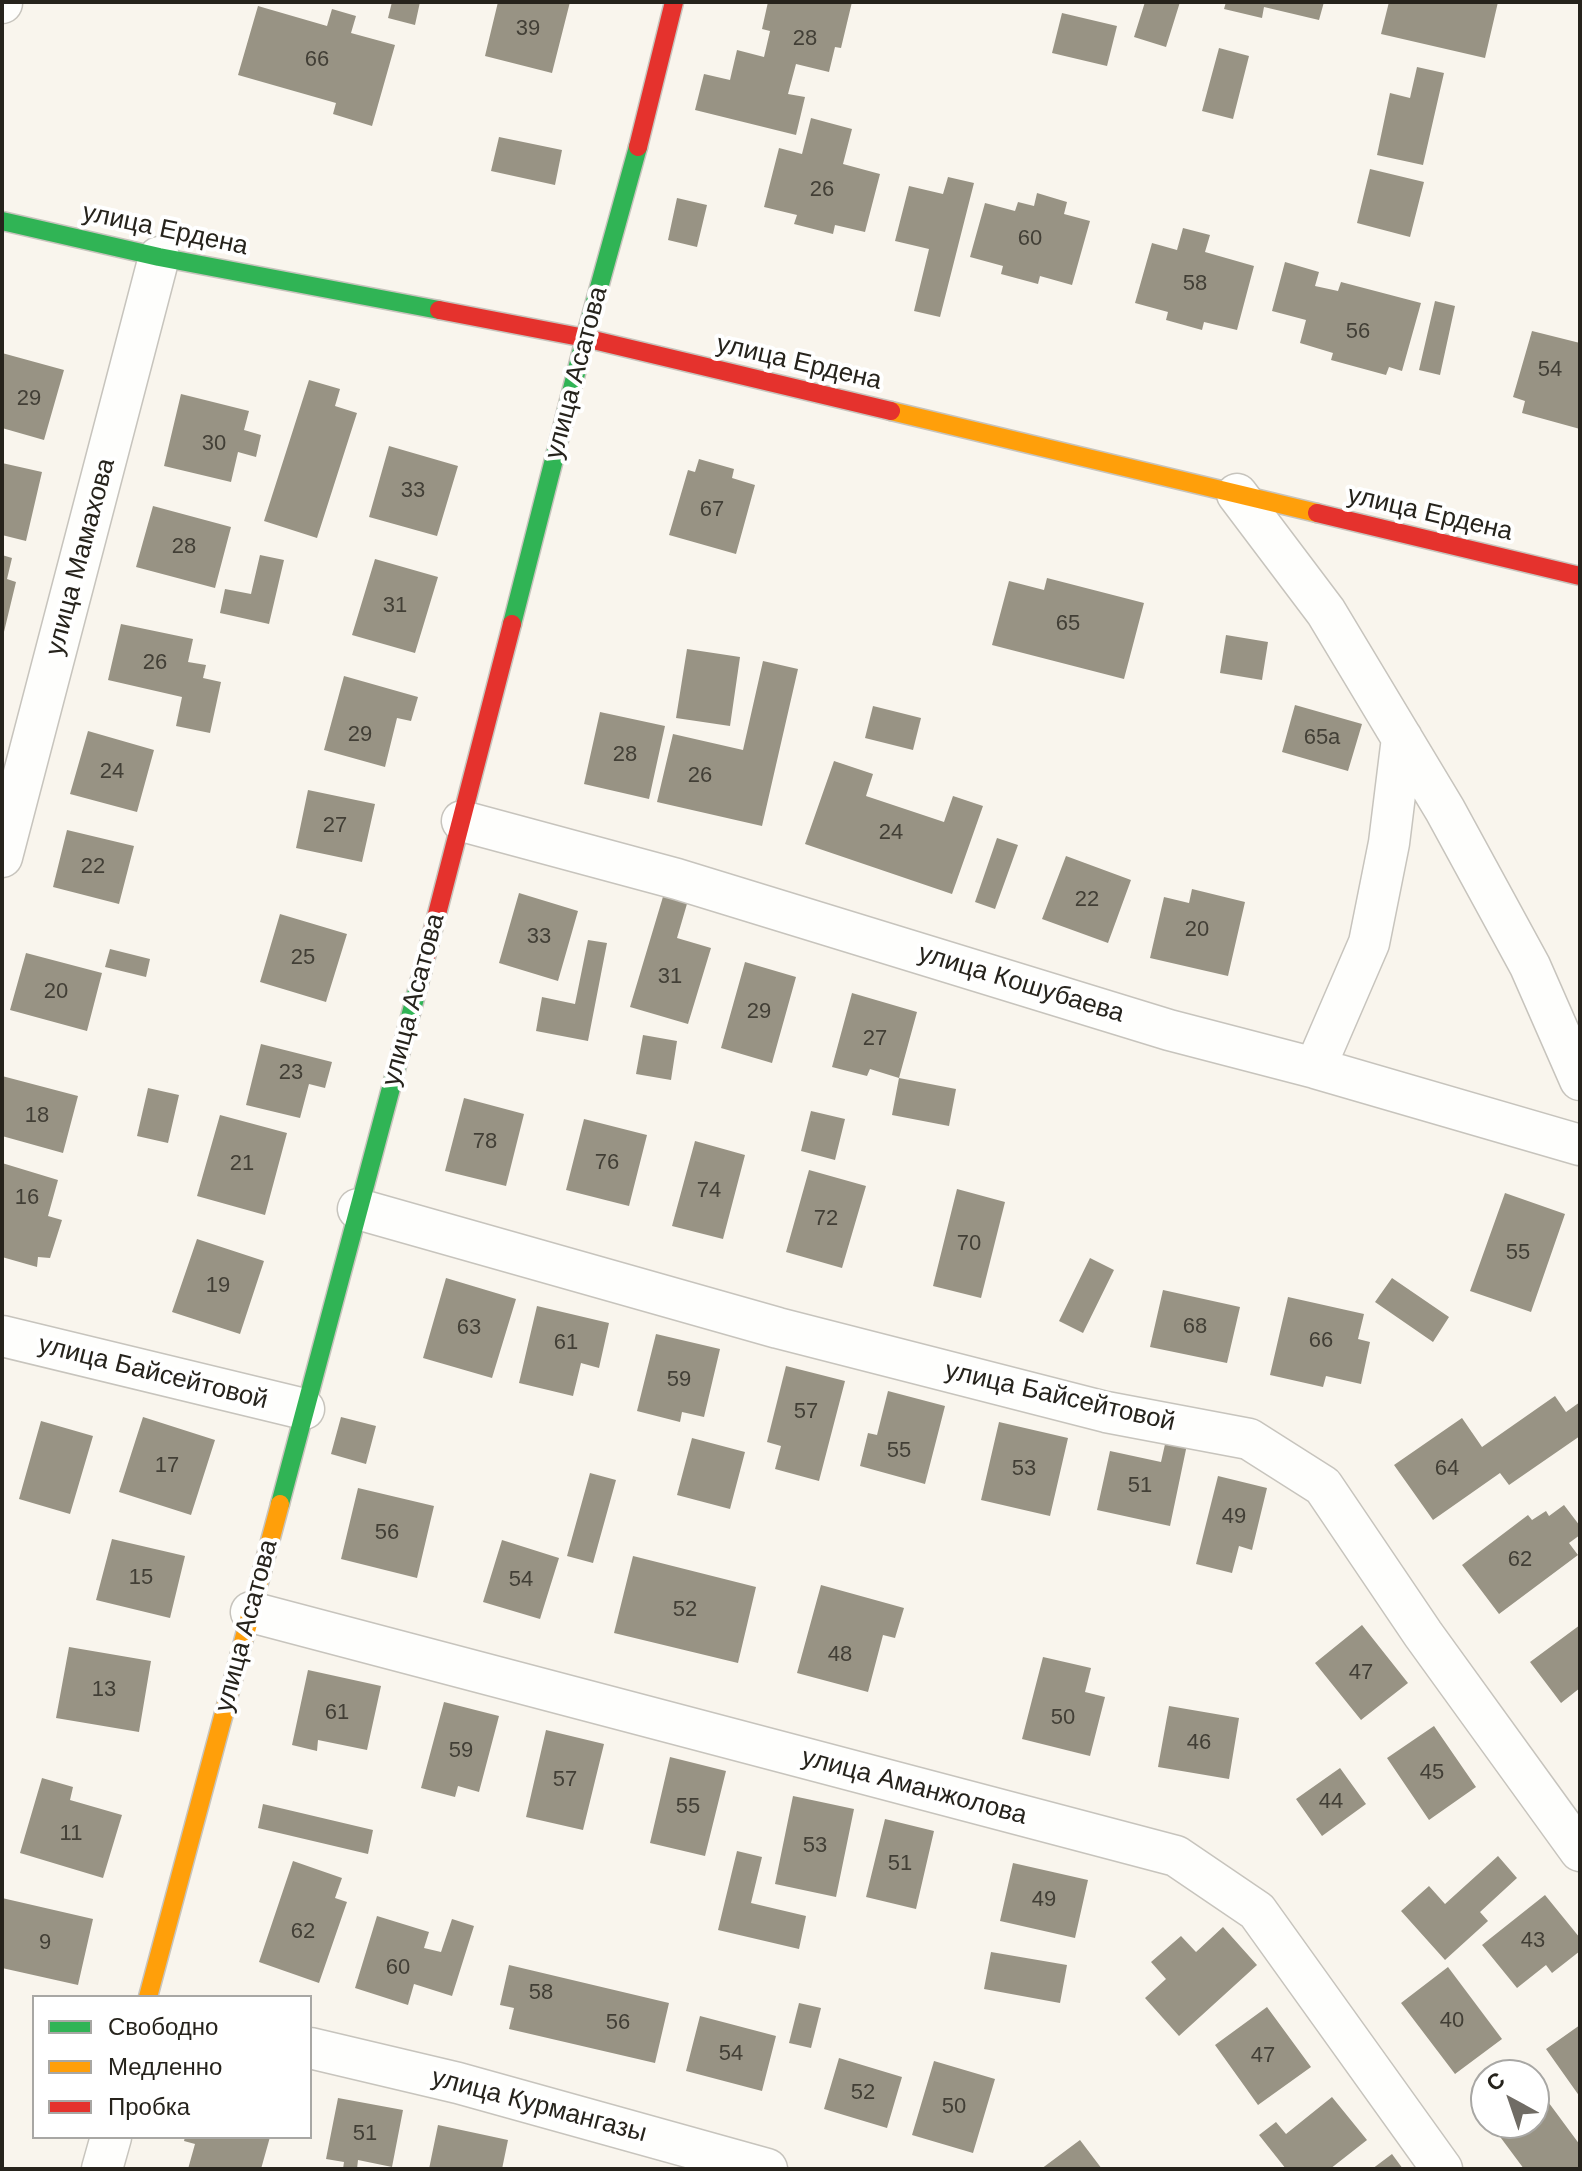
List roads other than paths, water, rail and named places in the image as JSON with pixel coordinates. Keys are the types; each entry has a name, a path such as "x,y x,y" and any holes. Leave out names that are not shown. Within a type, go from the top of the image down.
{"street":[{"name":"улица Асатова","path":"149,1995 462,821 674,2"},
{"name":"улица Ердена","path":"2,221 159,257 585,338 1580,576"},
{"name":"улица Мамахова","path":"2,857 159,257"},
{"path":"1237,494 1326,612 1445,810 1530,966 1580,1080"},
{"path":"1315,1068 1369,943 1389,843 1402,738"},
{"name":"улица Кошубаева","path":"462,821 677,879 1169,1030 1315,1068 1580,1145"},
{"name":"улица Байсейтовой","path":"358,1209 778,1328 1106,1412 1249,1439 1323,1486 1423,1634 1580,1851"},
{"name":"улица Байсейтовой","path":"2,1336 304,1409"},
{"name":"улица Аманжолова","path":"251,1612 1176,1856 1257,1911 1442,2169"},
{"name":"улица Курмангазы","path":"312,2048 458,2083 767,2169"},
{"path":"102,2169 110,2139"}]}
